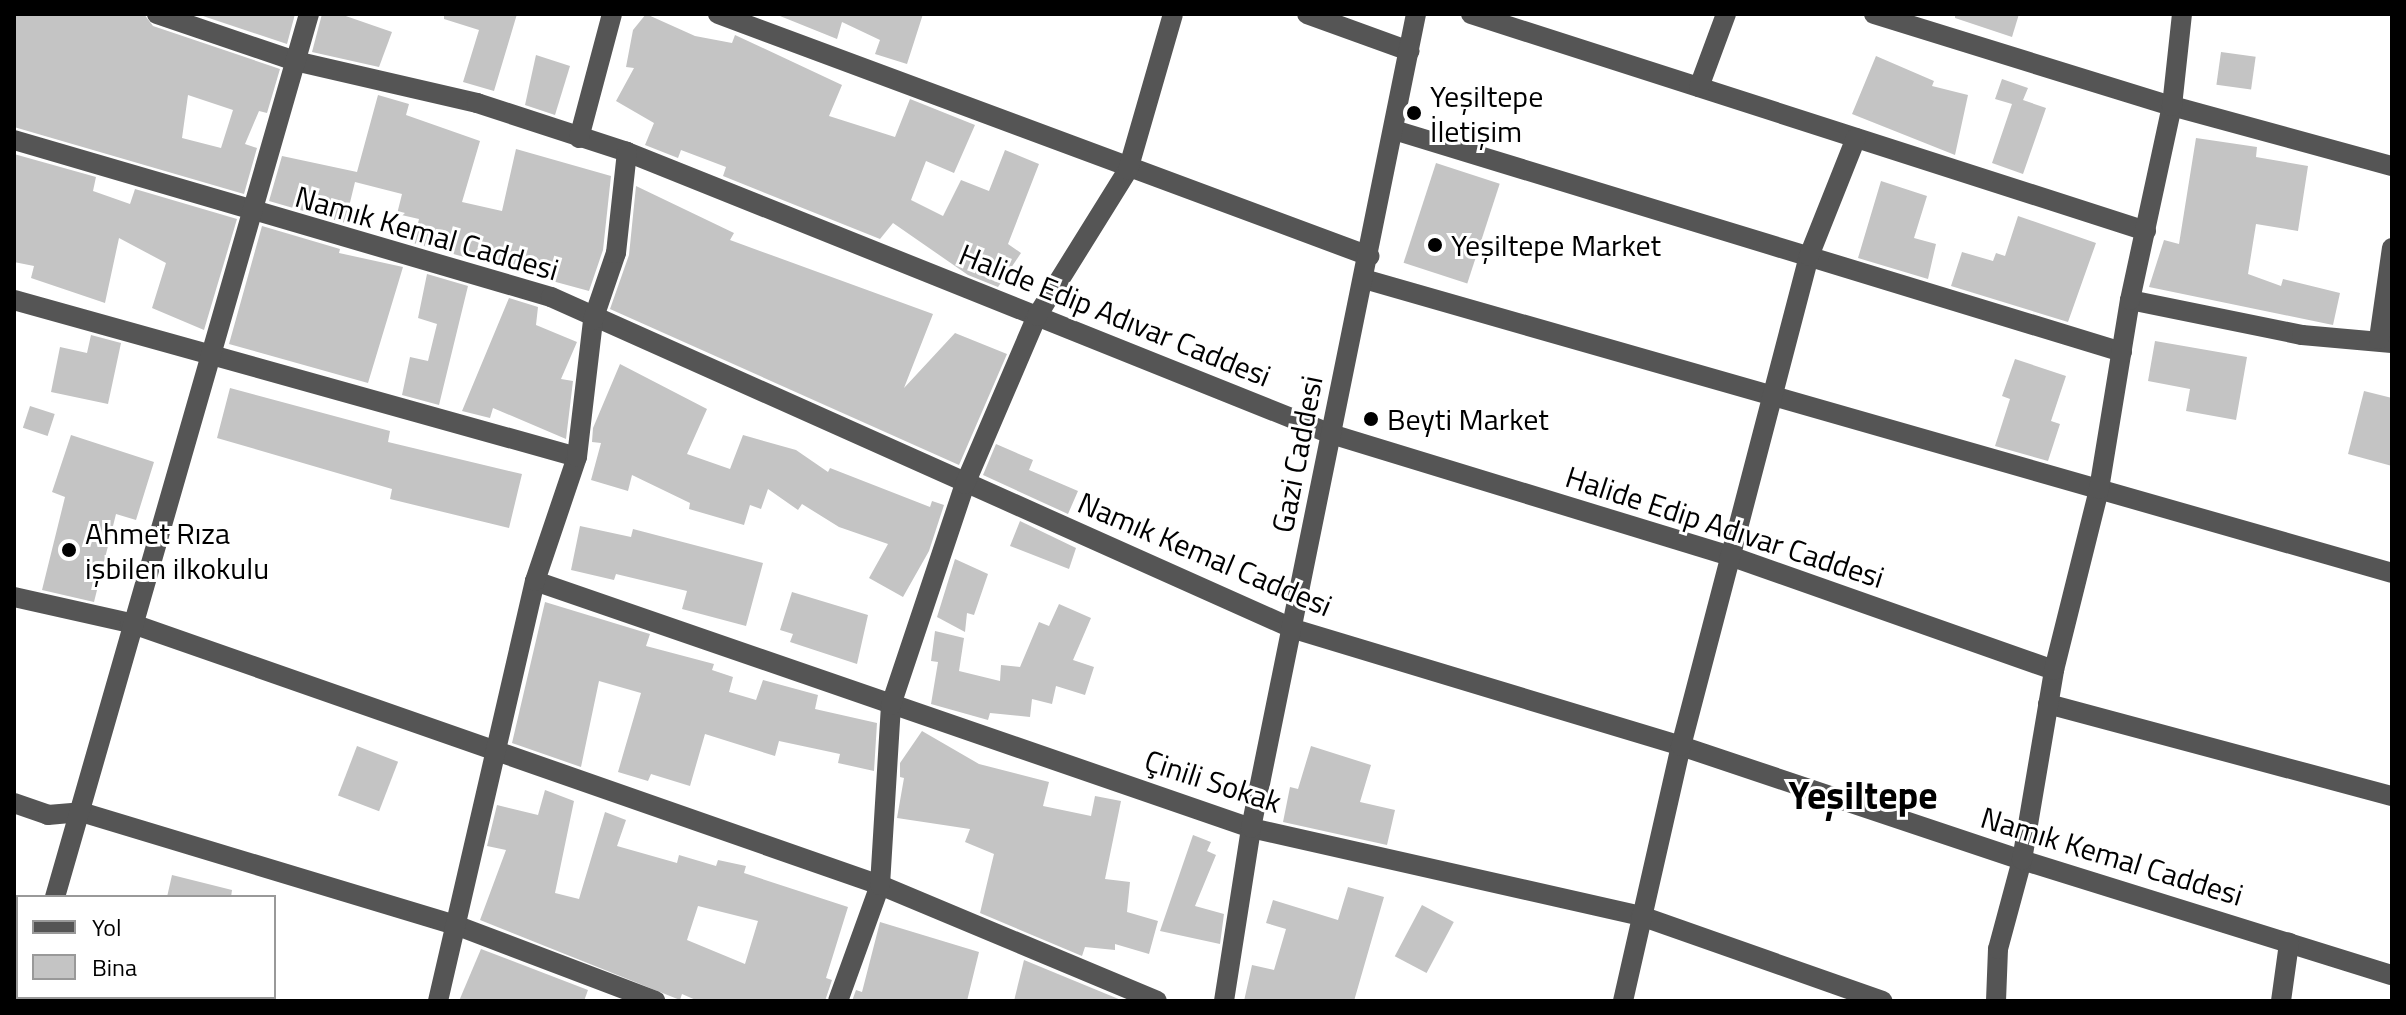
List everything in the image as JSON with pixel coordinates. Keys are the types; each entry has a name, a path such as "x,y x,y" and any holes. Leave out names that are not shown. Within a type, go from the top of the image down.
{"street":[{"name":"Halide Edip Adıvar Caddesi","path":"157,14 295,61 477,103 627,152 1331,434 1730,556 2054,670"},
{"path":"56,895 81,812 130,623 309,14"},
{"path":"579,138 612,14"},
{"path":"718,14 1128,170 1369,256"},
{"path":"838,1001 880,885 891,705 965,484 1037,316 1128,170 1173,14"},
{"path":"1307,14 1409,51"},
{"name":"Gazi Caddesi","path":"1224,1001 1251,828 1294,629 1416,14"},
{"path":"1471,14 2146,231"},
{"path":"1699,87 1726,14"},
{"path":"1874,14 2172,106 2392,166"},
{"path":"1996,1001 1998,949 2022,860 2054,670 2099,489 2130,300 2172,106 2182,14"},
{"path":"1394,130 2122,352"},
{"path":"1623,1001 1681,746 1809,256 1856,138"},
{"name":"Namık Kemal Caddesi","path":"14,140 249,212 551,297 593,320 1294,629 1681,746 2022,860 2392,975"},
{"path":"438,1001 458,926 535,581 577,457 593,320 616,253 627,152"},
{"path":"2130,300 2302,335 2386,341 2392,248"},
{"path":"1364,279 2392,573"},
{"path":"14,300 577,457"},
{"name":"Çinili Sokak","path":"535,581 1251,828 1641,916 1882,1001"},
{"path":"14,597 130,623 880,885 1157,1001"},
{"path":"2048,704 2392,796"},
{"path":"14,803 48,815 81,812 458,926 655,1001"},
{"path":"2281,1001 2289,943"}],"building":[{"path":"14,14 144,14 153,26 280,69 267,113 259,111 245,144 257,148 244,194 14,127","holes":["188,95 233,110 221,148 182,138"]},
{"path":"197,14 295,14 287,44"},
{"path":"322,14 340,14 392,32 379,67 312,52"},
{"path":"444,14 517,14 494,91 463,82 479,30 444,19"},
{"path":"646,14 695,36 732,43 735,35 842,85 829,116 895,137 910,99 975,125 954,173 926,161 911,200 943,216 961,180 989,191 1005,150 1039,164 1008,244 1021,253 998,287 968,275 893,223 880,239 723,176 726,167 681,150 678,158 645,145 654,123 616,101 634,68 626,67 633,30"},
{"path":"775,14 923,14 907,64 875,54 880,40 842,22 837,39"},
{"path":"1955,14 2019,14 2012,37 1955,18"},
{"path":"2221,52 2256,57 2251,90 2216,85"},
{"path":"536,55 570,66 555,115 525,105"},
{"path":"1876,56 1934,81 1932,86 1968,95 1955,155 1852,114"},
{"path":"2002,79 2028,88 2023,100 2046,108 2023,174 1992,163 2012,104 1995,99"},
{"path":"378,95 409,104 406,115 480,141 462,202 502,211 516,149 611,176 603,250 589,291 413,243 419,219 397,214 402,194 355,182 345,223 269,201 282,156 357,172"},
{"path":"2196,138 2257,147 2256,157 2308,166 2298,231 2256,224 2248,274 2281,286 2283,279 2340,293 2333,325 2149,287 2164,240 2179,244"},
{"path":"14,154 96,177 93,191 130,204 135,189 237,219 204,330 152,308 166,263 119,238 105,303 31,278 34,266 14,262"},
{"path":"1436,163 1500,184 1467,284 1404,263"},
{"path":"1881,181 1927,196 1914,238 1936,244 1928,279 1858,258"},
{"path":"636,186 734,233 730,240 933,314 904,388 955,333 1007,354 959,465 610,309 629,255"},
{"path":"2018,216 2096,243 2068,322 1951,286 1962,252 1993,261 1996,253 2005,256"},
{"path":"262,226 340,249 339,253 403,267 368,383 229,344"},
{"path":"427,274 468,286 439,405 402,395 410,357 428,361 437,324 418,318"},
{"path":"509,298 538,307 536,325 577,342 561,379 573,381 566,439 493,408 490,418 462,411"},
{"path":"91,335 121,343 108,404 51,392 60,347 87,353"},
{"path":"2155,341 2247,357 2236,420 2186,411 2190,389 2148,381"},
{"path":"2015,359 2066,376 2051,421 2060,424 2048,461 1995,446 2010,399 2002,396"},
{"path":"620,364 707,409 687,454 730,469 743,435 796,450 828,472 830,468 930,507 932,501 944,505 929,551 903,597 869,578 888,544 839,527 802,504 798,510 768,489 761,509 750,505 744,525 689,509 690,503 632,475 628,491 591,480 601,443 592,442 593,428"},
{"path":"230,388 390,431 388,442 522,474 509,528 390,499 392,489 217,438"},
{"path":"2364,391 2392,398 2392,466 2348,454"},
{"path":"30,406 55,414 48,436 23,428"},
{"path":"71,435 154,462 136,520 116,514 94,602 42,590 65,497 52,492"},
{"path":"996,444 1033,460 1029,470 1078,491 1068,514 983,475"},
{"path":"1020,521 1076,548 1069,569 1010,546"},
{"path":"580,526 631,537 633,529 763,563 746,626 682,609 687,591 616,574 614,580 571,570"},
{"path":"955,559 988,574 974,615 967,613 965,632 937,617"},
{"path":"792,592 868,615 857,664 790,642 793,634 780,630"},
{"path":"545,602 650,634 646,646 714,664 712,670 733,677 729,692 756,700 763,680 818,695 815,709 877,723 874,771 838,763 840,754 779,741 775,756 705,734 690,786 651,774 648,781 618,772 641,693 599,681 581,767 512,743"},
{"path":"1059,604 1091,618 1073,660 1094,667 1085,695 1056,686 1052,704 1032,699 1030,717 990,713 988,720 931,704 938,662 931,661 935,631 964,638 959,671 1000,681 1001,665 1020,667 1039,622 1049,626"},
{"path":"922,731 979,764 1049,782 1043,806 1091,816 1095,796 1121,801 1105,879 1130,882 1127,912 1158,921 1149,954 1115,944 1115,950 1085,947 1082,956 980,913 994,854 965,842 970,829 897,818 904,778 900,777 900,763"},
{"path":"357,746 398,762 379,811 338,795"},
{"path":"1311,746 1371,765 1360,802 1395,810 1387,845 1283,822 1290,787 1298,789"},
{"path":"545,790 574,801 555,893 579,899 605,812 626,820 617,846 677,863 679,855 716,866 718,860 746,866 744,873 848,907 826,978 832,980 825,1001 698,1001 682,994 680,1000 480,920 506,850 487,846 497,805 538,815","holes":["698,906 758,921 745,964 687,940"]},
{"path":"1193,835 1211,842 1207,851 1216,855 1195,906 1224,914 1220,944 1160,931"},
{"path":"172,875 232,890 231,895 167,895"},
{"path":"1348,887 1384,897 1354,1001 1244,1001 1252,965 1274,970 1286,929 1266,923 1273,900 1338,920"},
{"path":"1422,905 1454,922 1427,973 1395,956"},
{"path":"880,922 979,952 967,1001 852,1001 856,990 862,992"},
{"path":"481,949 588,990 584,1001 459,1001"},
{"path":"1024,960 1121,1000 1121,1001 1014,1001"}],"place":[{"name":"Yeşiltepe İletişim","path":"1414,113"},
{"name":"Yeşiltepe Market","path":"1435,245"},
{"name":"Beyti Market","path":"1371,419"},
{"name":"Ahmet Rıza işbilen ilkokulu","path":"69,550"}],"district":[{"name":"Yeşiltepe","path":"1863,796"}]}
